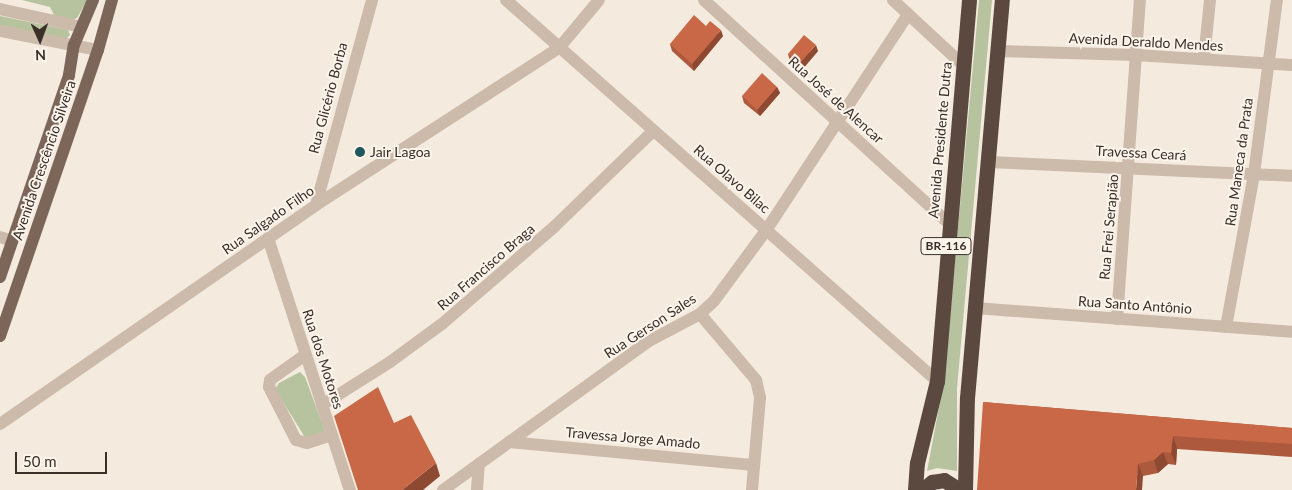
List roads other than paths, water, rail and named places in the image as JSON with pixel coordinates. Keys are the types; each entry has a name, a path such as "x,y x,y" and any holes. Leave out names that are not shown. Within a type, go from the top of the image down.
{"highway":[{"name":"Avenida Presidente Dutra","path":"915,490 917,463 937,381 948,223 969,0"},
{"name":"BR-116","path":"965,490 968,398 1002,0"},
{"path":"922,490 932,482 944,480 960,490"}],"main road":[{"name":"Avenida Crescêncio Silveira","path":"0,277 6,239 69,74 74,45 93,0"},
{"name":"Avenida Crescêncio Silveira","path":"0,336 98,50 112,0"}],"street":[{"name":"Rua Glicério Borba","path":"316,205 372,0"},
{"name":"Rua Olavo Bilac","path":"506,0 653,131 767,228 937,381"},
{"name":"Rua Salgado Filho","path":"0,424 316,205 559,48 599,0"},
{"name":"Rua José de Alencar","path":"704,0 948,223"},
{"path":"893,0 963,65"},
{"name":"Rua Frei Serapião","path":"1117,319 1140,0"},
{"path":"1204,59 1210,0"},
{"name":"Rua Maneca da Prata","path":"1226,327 1254,174 1267,64 1277,0"},
{"path":"0,8 81,27"},
{"name":"Rua Gerson Sales","path":"443,490 649,341 700,314 730,280 767,228 836,120 908,14"},
{"path":"0,31 98,50"},
{"name":"Avenida Deraldo Mendes","path":"998,52 1136,55 1292,65"},
{"name":"Rua Francisco Braga","path":"322,405 390,362 442,324 554,227 653,131"},
{"name":"Travessa Ceará","path":"988,162 1292,176"},
{"name":"Rua dos Motores","path":"268,238 350,490"},
{"name":"Rua Santo Antônio","path":"975,308 1292,332"},
{"path":"700,314 756,380 760,398 752,490"},
{"path":"305,355 270,380 269,387 296,440 307,442 332,434"},
{"name":"Travessa Jorge Amado","path":"509,442 754,465"},
{"path":"477,490 480,464"}],"place":[{"name":"Jair Lagoa","path":"360,152"}]}
